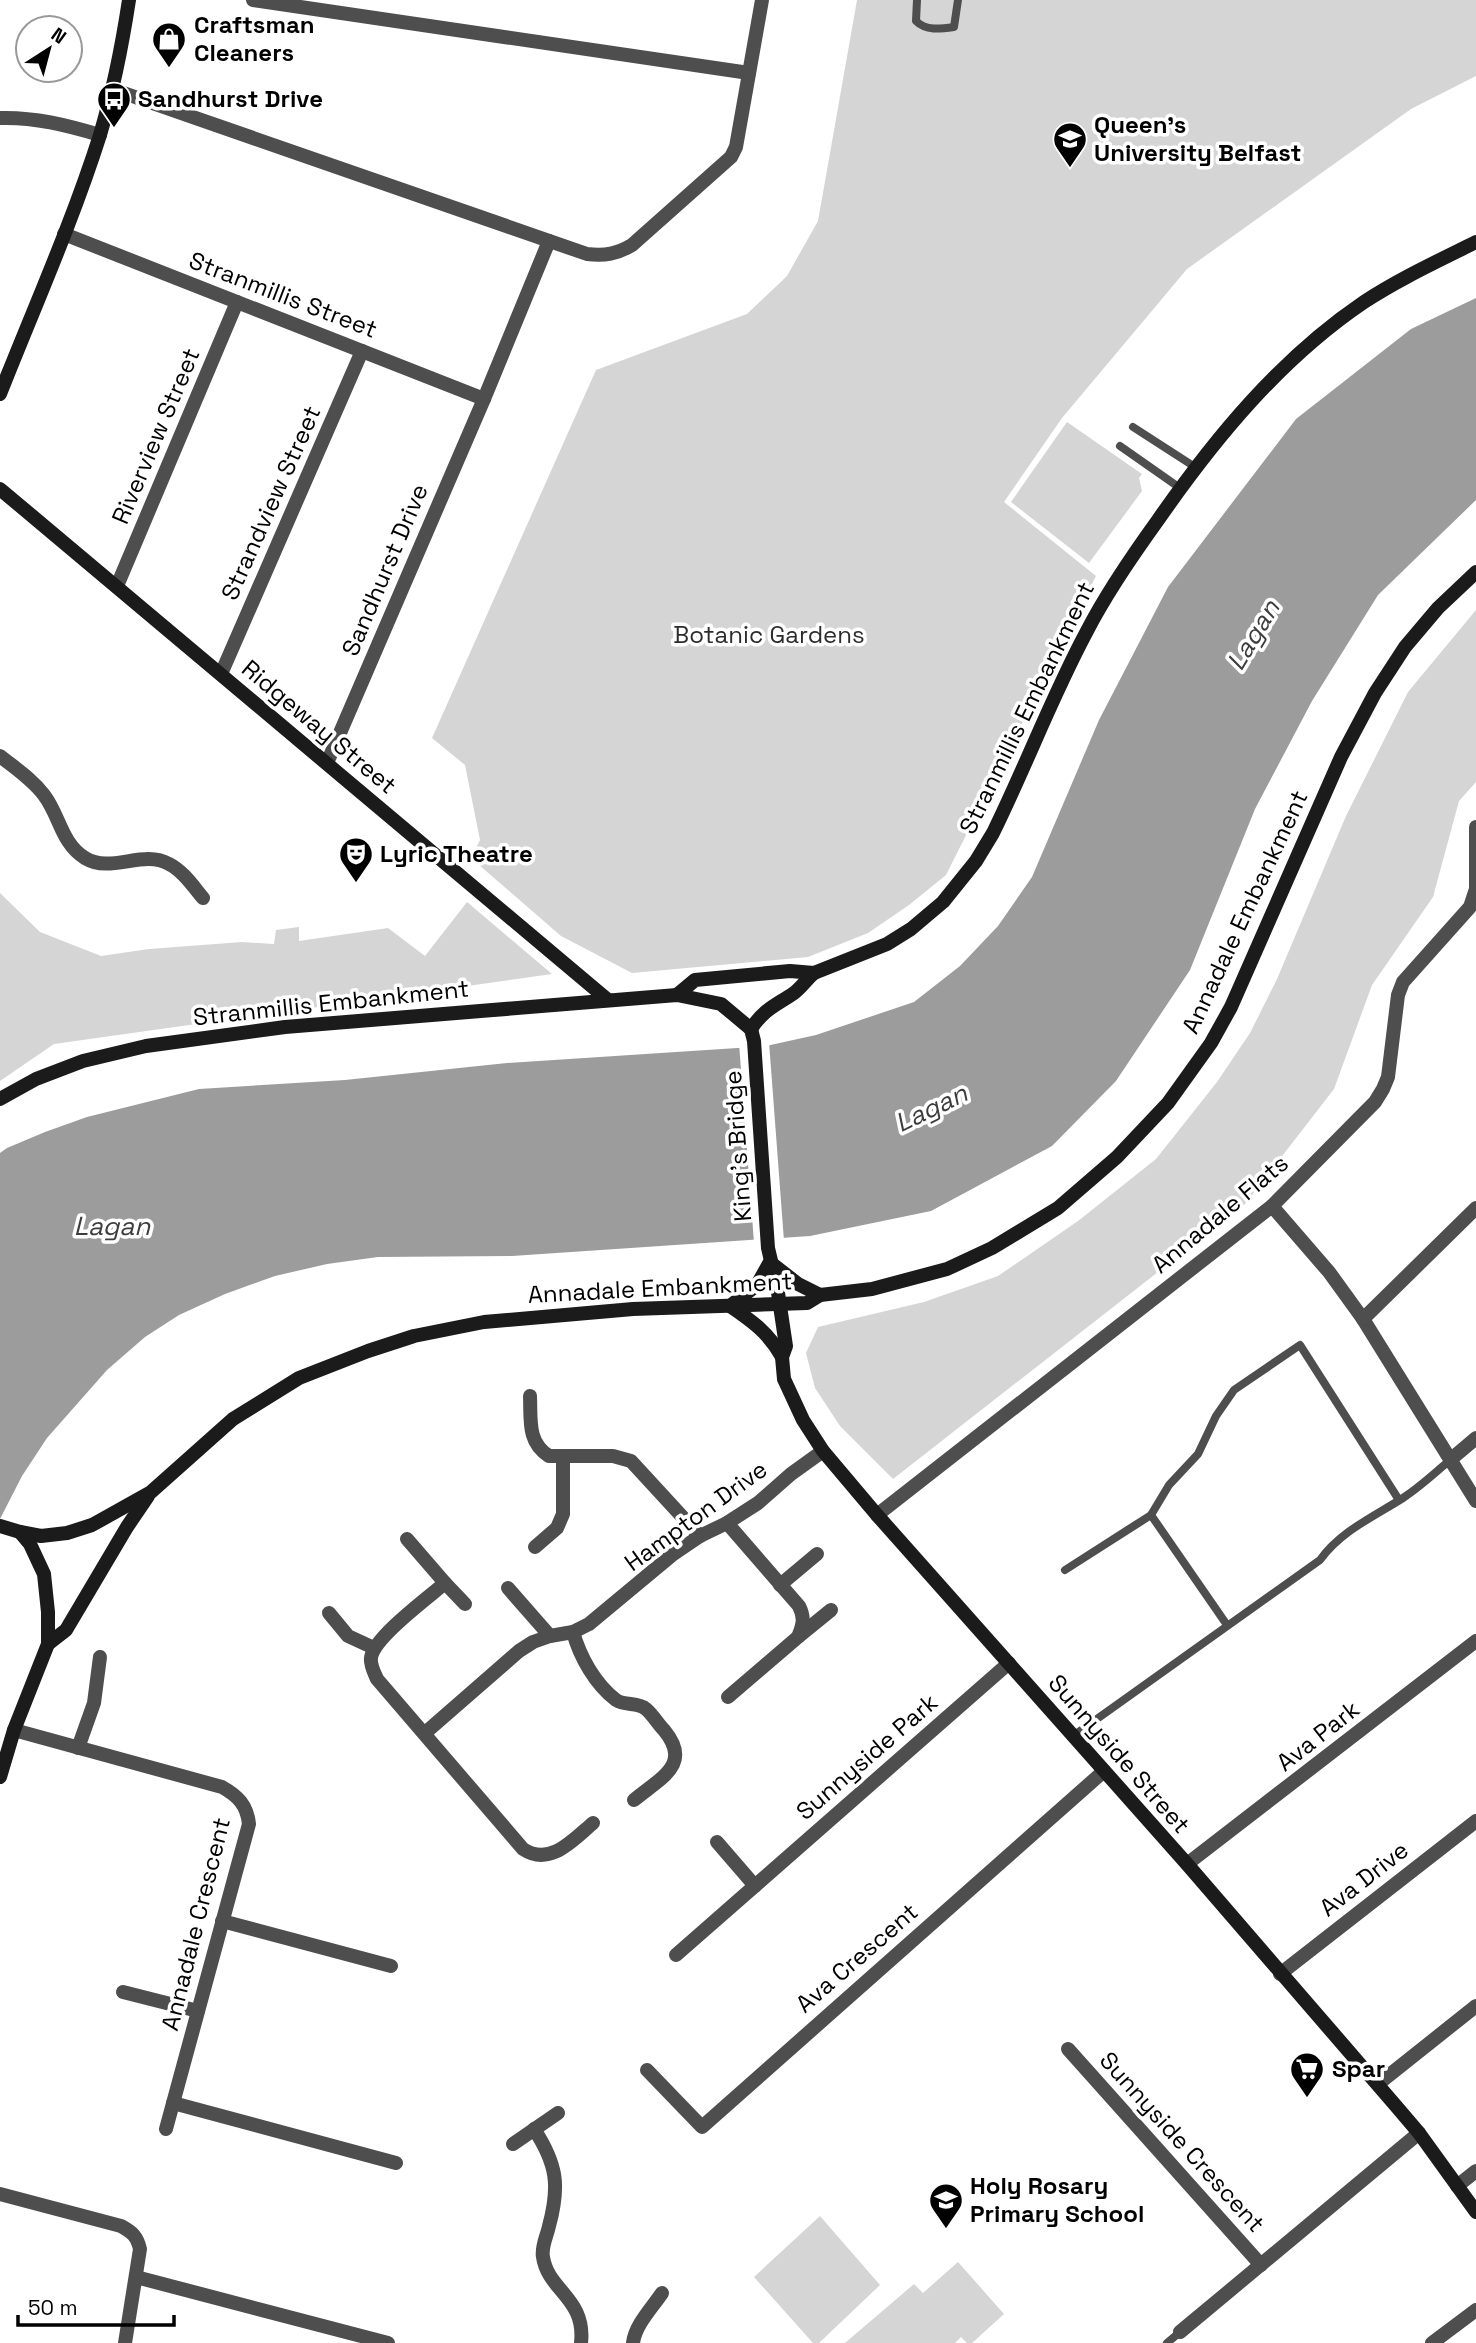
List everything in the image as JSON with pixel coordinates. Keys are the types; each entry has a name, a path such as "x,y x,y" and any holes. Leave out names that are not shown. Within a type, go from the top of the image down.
{"street":[{"path":"0,394 100,135 129,0"},
{"path":"253,0 749,73"},
{"path":"112,89 587,254 604,256 619,253 632,245 731,157 736,147 762,0"},
{"path":"0,118 25,117 55,122 100,135"},
{"name":"Stranmillis Street","path":"64,234 484,399"},
{"name":"Sandhurst Drive","path":"327,763 549,241"},
{"name":"Stranmillis Embankment","path":"0,1099 36,1079 83,1061 146,1046 285,1027 677,995 721,1004 752,1035 760,1016 770,1006 796,992 814,973 887,944 911,929 943,902 976,861 1009,802 1086,632 1113,584 1195,467 1239,414 1273,377 1323,333 1364,303 1407,276 1476,242"},
{"name":"Riverview Street","path":"117,586 237,302"},
{"name":"Strandview Street","path":"220,674 362,351"},
{"name":"Ridgeway Street","path":"0,489 608,1000"},
{"name":"Annadale Embankment","path":"10,1529 41,1536 68,1533 92,1525 151,1492 233,1419 299,1378 414,1336 484,1322 633,1309 807,1303 820,1295 872,1289 947,1269 992,1248 1058,1208 1117,1157 1168,1103 1211,1043 1231,1007 1341,757 1375,693 1405,648 1438,608 1476,572"},
{"path":"0,756 45,796 57,816 64,837 87,859 106,864 159,860 170,864 203,898"},
{"name":"Annadale Flats","path":"877,1515 1272,1206 1375,1102 1388,1077 1398,995 1403,982 1470,907 1476,889 1476,827"},
{"name":"Stranmillis Embankment","path":"677,995 695,980 790,971 814,973"},
{"name":"King's Bridge","path":"752,1035 769,1255 780,1306"},
{"path":"1272,1206 1329,1272 1363,1319 1476,1501"},
{"path":"1363,1319 1476,1208"},
{"path":"769,1255 780,1272 820,1295"},
{"path":"769,1255 758,1285 730,1306 765,1331 782,1357"},
{"name":"Sunnyside Street","path":"780,1306 786,1346 782,1357 784,1379 803,1420 823,1451 1378,2084 1419,2133 1476,2212"},
{"path":"530,1396 531,1433 534,1443 541,1451 549,1456 564,1458 613,1456 631,1461 699,1536"},
{"path":"1450,1460 1476,1438"},
{"name":"Hampton Drive","path":"425,1733 519,1651 533,1642 589,1625 672,1555 699,1536 727,1523 758,1503 823,1451"},
{"path":"535,1547 556,1528 563,1514 564,1458"},
{"name":"Annadale Embankment","path":"48,1644 66,1630 151,1492"},
{"path":"727,1523 804,1615 798,1637"},
{"name":"Annadale Embankment","path":"0,1777 14,1730 48,1644 47,1587 44,1574 30,1544 10,1529"},
{"path":"407,1539 465,1604"},
{"path":"780,1585 817,1554"},
{"path":"445,1583 381,1638 371,1658 377,1679 523,1849 542,1856 555,1853 593,1823"},
{"path":"508,1588 550,1636"},
{"path":"729,1697 831,1610"},
{"path":"329,1613 348,1636 374,1648"},
{"path":"573,1632 577,1648 586,1665 603,1686 617,1701 645,1708 677,1750 676,1760 671,1768 634,1800"},
{"name":"Ava Park","path":"1187,1864 1476,1641"},
{"path":"78,1748 94,1703 100,1657"},
{"name":"Sunnyside Park","path":"676,1955 1009,1663"},
{"name":"Annadale Crescent","path":"14,1730 222,1787 234,1794 248,1813 249,1824 166,2129"},
{"name":"Ava Crescent","path":"647,2070 702,2127 1104,1771"},
{"name":"Ava Drive","path":"1280,1974 1476,1821"},
{"path":"717,1842 755,1886"},
{"path":"222,1921 391,1966"},
{"path":"123,1992 198,2011"},
{"path":"1378,2084 1476,2006"},
{"name":"Sunnyside Crescent","path":"1068,2049 1261,2265"},
{"path":"173,2103 396,2163"},
{"path":"513,2144 558,2113"},
{"path":"534,2129 543,2143 556,2178 556,2196 542,2253 544,2264 577,2311 581,2326 581,2343"},
{"name":"Sunnyside Crescent","path":"1181,2332 1419,2133"},
{"path":"1457,2186 1476,2171"},
{"path":"0,2194 121,2227 138,2240 136,2277 125,2343"},
{"path":"136,2277 348,2338 388,2343"},
{"path":"633,2343 640,2324 662,2293"},
{"path":"1432,2343 1476,2310"}],"lane":[{"path":"917,0 916,20 921,26 936,29 954,27 958,0"},
{"path":"1133,427 1195,467"},
{"path":"1120,446 1180,488"},
{"path":"1065,1570 1150,1515 1169,1485 1198,1454 1216,1416 1234,1390 1300,1345 1399,1500"},
{"path":"1073,1736 1320,1560 1328,1548 1353,1528 1419,1487 1450,1460"},
{"path":"1150,1515 1227,1625"},
{"name":"Sunnyside Crescent","path":"1167,2343 1181,2332"}],"green space":[{"name":"Botanic Gardens","path":"857,0 1476,0 1476,76 1411,109 1187,269 1062,418 1004,502 1096,576 946,875 868,933 808,957 632,973 561,936 471,858 480,840 465,765 432,738 596,370 747,314 787,276 818,221"},
{"path":"1067,422 1142,474 1139,478 1142,491 1089,563 1011,502"},
{"path":"1476,610 1476,782 1459,801 1433,897 1372,985 1334,1089 1245,1204 893,1479 840,1426 815,1388 806,1353 818,1327 924,1302 998,1276 1078,1221 1156,1159 1217,1082 1250,1033 1277,979 1346,816 1408,692"},
{"path":"0,893 40,932 101,956 149,949 242,942 274,944 276,930 299,927 299,941 388,928 425,956 467,902 552,974 54,1044 0,1081"},
{"path":"820,2216 880,2285 819,2343 813,2343 754,2277"},
{"path":"958,2262 1004,2314 972,2343 967,2343 961,2337 955,2343 845,2343 914,2284 923,2293"}],"water":[{"name":"Lagan","path":"1476,298 1476,500 1378,595 1312,701 1255,809 1190,970 1116,1081 1052,1146 931,1211 810,1236 512,1256 378,1257 327,1264 275,1276 225,1294 179,1315 145,1337 107,1370 47,1438 22,1476 0,1519 0,1153 45,1132 87,1117 199,1089 345,1080 507,1063 766,1046 816,1035 914,1002 960,966 998,926 1032,877 1099,720 1168,587 1296,419 1411,329"}],"pier":[{"path":"769,1042 784,1241 754,1243 739,1043"}],"place":[{"name":"Craftsman Cleaners","path":"169,69"},
{"name":"Sandhurst Drive","path":"114,129"},
{"name":"Queen's University Belfast","path":"1070,169"},
{"name":"Lyric Theatre","path":"356,884"},
{"name":"Spar","path":"1307,2099"},
{"name":"Holy Rosary Primary School","path":"946,2230"}]}
